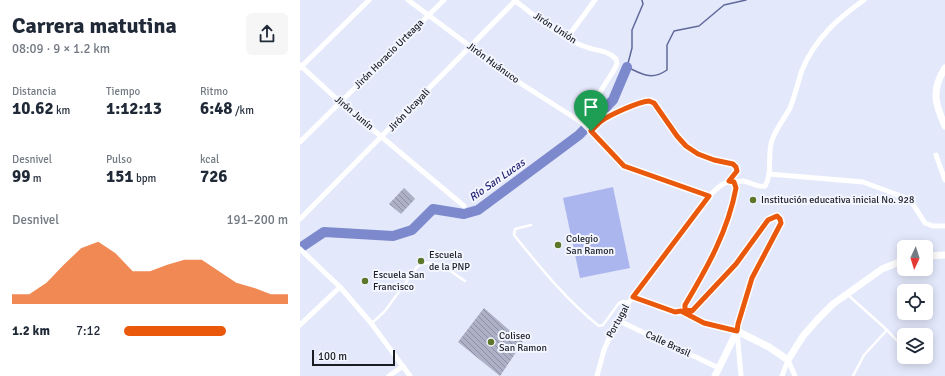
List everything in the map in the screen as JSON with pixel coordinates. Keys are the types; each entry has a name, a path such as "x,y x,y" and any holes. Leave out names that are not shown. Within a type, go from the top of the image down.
{"street":[{"path":"301,67 369,0"},
{"name":"Jirón Huánuco","path":"408,0 517,81 590,130 624,166 709,196"},
{"name":"Jirón Horacio Urteaga","path":"300,142 444,0"},
{"name":"Jirón Unión","path":"515,0 567,38 585,47 609,53 616,59 617,64 582,124"},
{"name":"Jirón Ucayali","path":"300,220 515,0"},
{"path":"567,38 595,0"},
{"path":"683,310 708,267 725,230 736,188 732,182 743,181 761,187 766,186 769,174 772,140 790,107 802,71 810,53 827,31 843,14 864,0"},
{"name":"Jirón Junín","path":"301,67 340,102 464,206"},
{"path":"945,68 936,90 935,100 945,126"},
{"path":"936,155 944,177"},
{"path":"769,174 863,182 909,199 925,224 945,226"},
{"name":"Portugal","path":"598,376 606,344 617,320 629,302 709,196 723,184 732,182"},
{"path":"633,297 675,312 683,310 692,311 736,264 768,220 777,216 781,223 752,278 738,324 737,331 741,376"},
{"path":"301,250 340,287 371,323 410,376"},
{"path":"933,256 945,255"},
{"path":"782,376 788,360 804,336 833,304 882,269 897,263"},
{"path":"300,325 340,287"},
{"path":"683,310 704,323 737,331 769,347 788,360 795,376"},
{"name":"Calle Brasil","path":"617,320 719,368"},
{"path":"715,376 737,331"},
{"path":"389,376 403,366"}],"lane":[{"path":"590,130 600,122 613,115 643,102 649,101 654,103 677,136 686,146 698,154 714,160 733,164 737,171 732,182"},
{"path":"531,225 514,229 514,235 536,263 599,326 603,325 619,303 623,301 629,302"},
{"path":"371,323 385,311 417,267 422,264 430,262 436,263 465,282"},
{"path":"847,294 897,341"},
{"path":"853,376 864,355 887,330"}],"shaded area":[{"path":"613,187 630,268 580,278 563,198"}],"building":[{"path":"404,188 415,199 401,214 389,204"},
{"name":"Coliseo San Ramon","path":"484,308 523,342 500,376 458,342"}],"waterway":[{"path":"642,0 643,4 632,30 632,48 627,67 642,74 651,76 667,70 667,45 674,31 699,26 724,5 746,0"},
{"name":"Río San Lucas","path":"300,248 324,232 393,236 412,230 433,209 464,214 478,210 579,135 613,100 627,67"}],"place":[{"name":"Institución educativa inicial No. 928","path":"753,200"},
{"name":"Colegio San Ramon","path":"558,245"},
{"name":"Escuela de la PNP","path":"421,261"},
{"name":"Escuela San Francisco","path":"365,281"},
{"name":"Coliseo San Ramon","path":"491,342"}],"route":[{"path":"649,101 654,103 677,136 686,146 698,154 714,160 733,164 736,167 737,171 729,181 734,182 736,188 725,230 708,267 685,305 685,309 689,311 692,311 736,264 768,220 777,216 780,219 781,223 752,278 737,331 704,323 681,311 675,312 633,297 709,196 624,166 591,131 600,122 613,115 643,102 649,101"}]}
